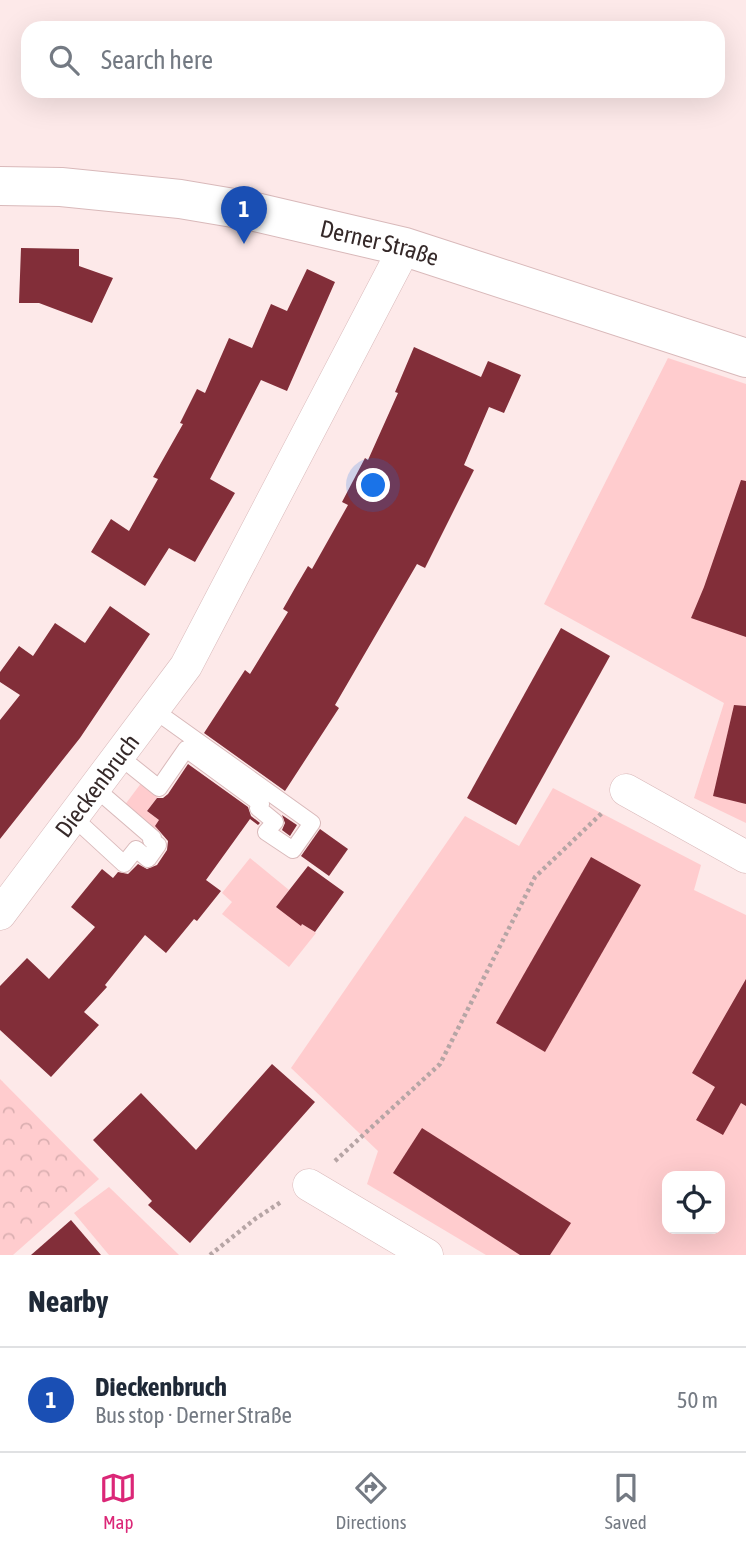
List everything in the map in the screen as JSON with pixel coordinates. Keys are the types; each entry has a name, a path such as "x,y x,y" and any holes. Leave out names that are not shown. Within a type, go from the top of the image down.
{"street":[{"name":"Derner Straße","path":"0,186 61,187 180,199 251,211 405,247 746,358"},
{"name":"Dieckenbruch","path":"0,914 186,666 405,247"},
{"path":"626,790 746,857"},
{"path":"309,1185 427,1255"}],"lane":[{"path":"119,756 159,788 186,749 261,804 258,808 275,822 267,832 293,850 312,823 153,710"},
{"path":"73,817 124,864 136,849 148,859 158,845 151,840 153,838 95,788"}],"path":[{"path":"210,1255 255,1219 309,1185 440,1064 535,877 626,790"}],"green space":[{"path":"668,358 746,384 746,823 694,798 724,703 544,604"},
{"path":"145,778 162,791 147,811 164,824 153,838 121,810"},
{"path":"553,788 701,865 694,890 746,915 746,1255 486,1255 367,1184 378,1151 291,1068 465,816 519,846"},
{"path":"250,858 289,890 276,907 316,933 289,967 222,914 232,902 222,893"},
{"path":"0,1079 99,1179 13,1255 0,1255"},
{"path":"109,1187 179,1255 109,1255 74,1213"}],"building":[{"path":"21,248 79,249 79,266 113,278 92,323 39,303 19,303"},
{"path":"307,269 335,282 287,391 261,380 210,479 235,493 195,562 169,548 145,586 91,552 111,519 129,531 158,479 153,477 183,424 180,423 197,389 205,393 229,338 252,348 271,304 287,311"},
{"path":"414,347 481,377 488,361 521,375 504,413 489,407 464,465 474,470 425,568 417,564 335,705 339,708 285,791 204,733 245,670 250,674 288,612 283,609 295,588 308,566 312,569 348,505 342,502 365,458 368,460 398,393 395,392"},
{"path":"741,480 746,481 746,637 691,618"},
{"path":"110,606 150,634 80,738 0,839 0,720 20,695 0,682 0,672 19,646 33,656 55,623 85,643"},
{"path":"561,628 610,656 516,825 467,798"},
{"path":"734,705 746,706 746,804 713,796"},
{"path":"188,764 248,807 251,816 260,823 258,825 250,819 206,880 221,891 166,953 145,935 105,985 107,987 84,1012 99,1025 51,1077 0,1030 0,986 27,958 49,979 95,927 71,907 102,869 113,878 118,872 128,874 138,864 147,869 157,865 167,850 168,841 155,826 159,820 147,811 157,798 168,794"},
{"path":"282,815 297,825 290,836 282,830 285,823"},
{"path":"320,829 348,849 329,876 301,856"},
{"path":"591,857 641,885 545,1052 496,1023"},
{"path":"308,866 344,892 315,932 302,924 301,926 276,907"},
{"path":"746,979 746,1106 741,1103 723,1135 696,1120 715,1087 692,1073"},
{"path":"272,1064 315,1102 190,1243 148,1205 152,1201 93,1140 141,1093 196,1150"},
{"path":"422,1128 571,1223 550,1255 520,1255 393,1173"},
{"path":"71,1220 101,1255 31,1255"}],"place":[{"name":"Dieckenbruch","path":"244,244"}]}
